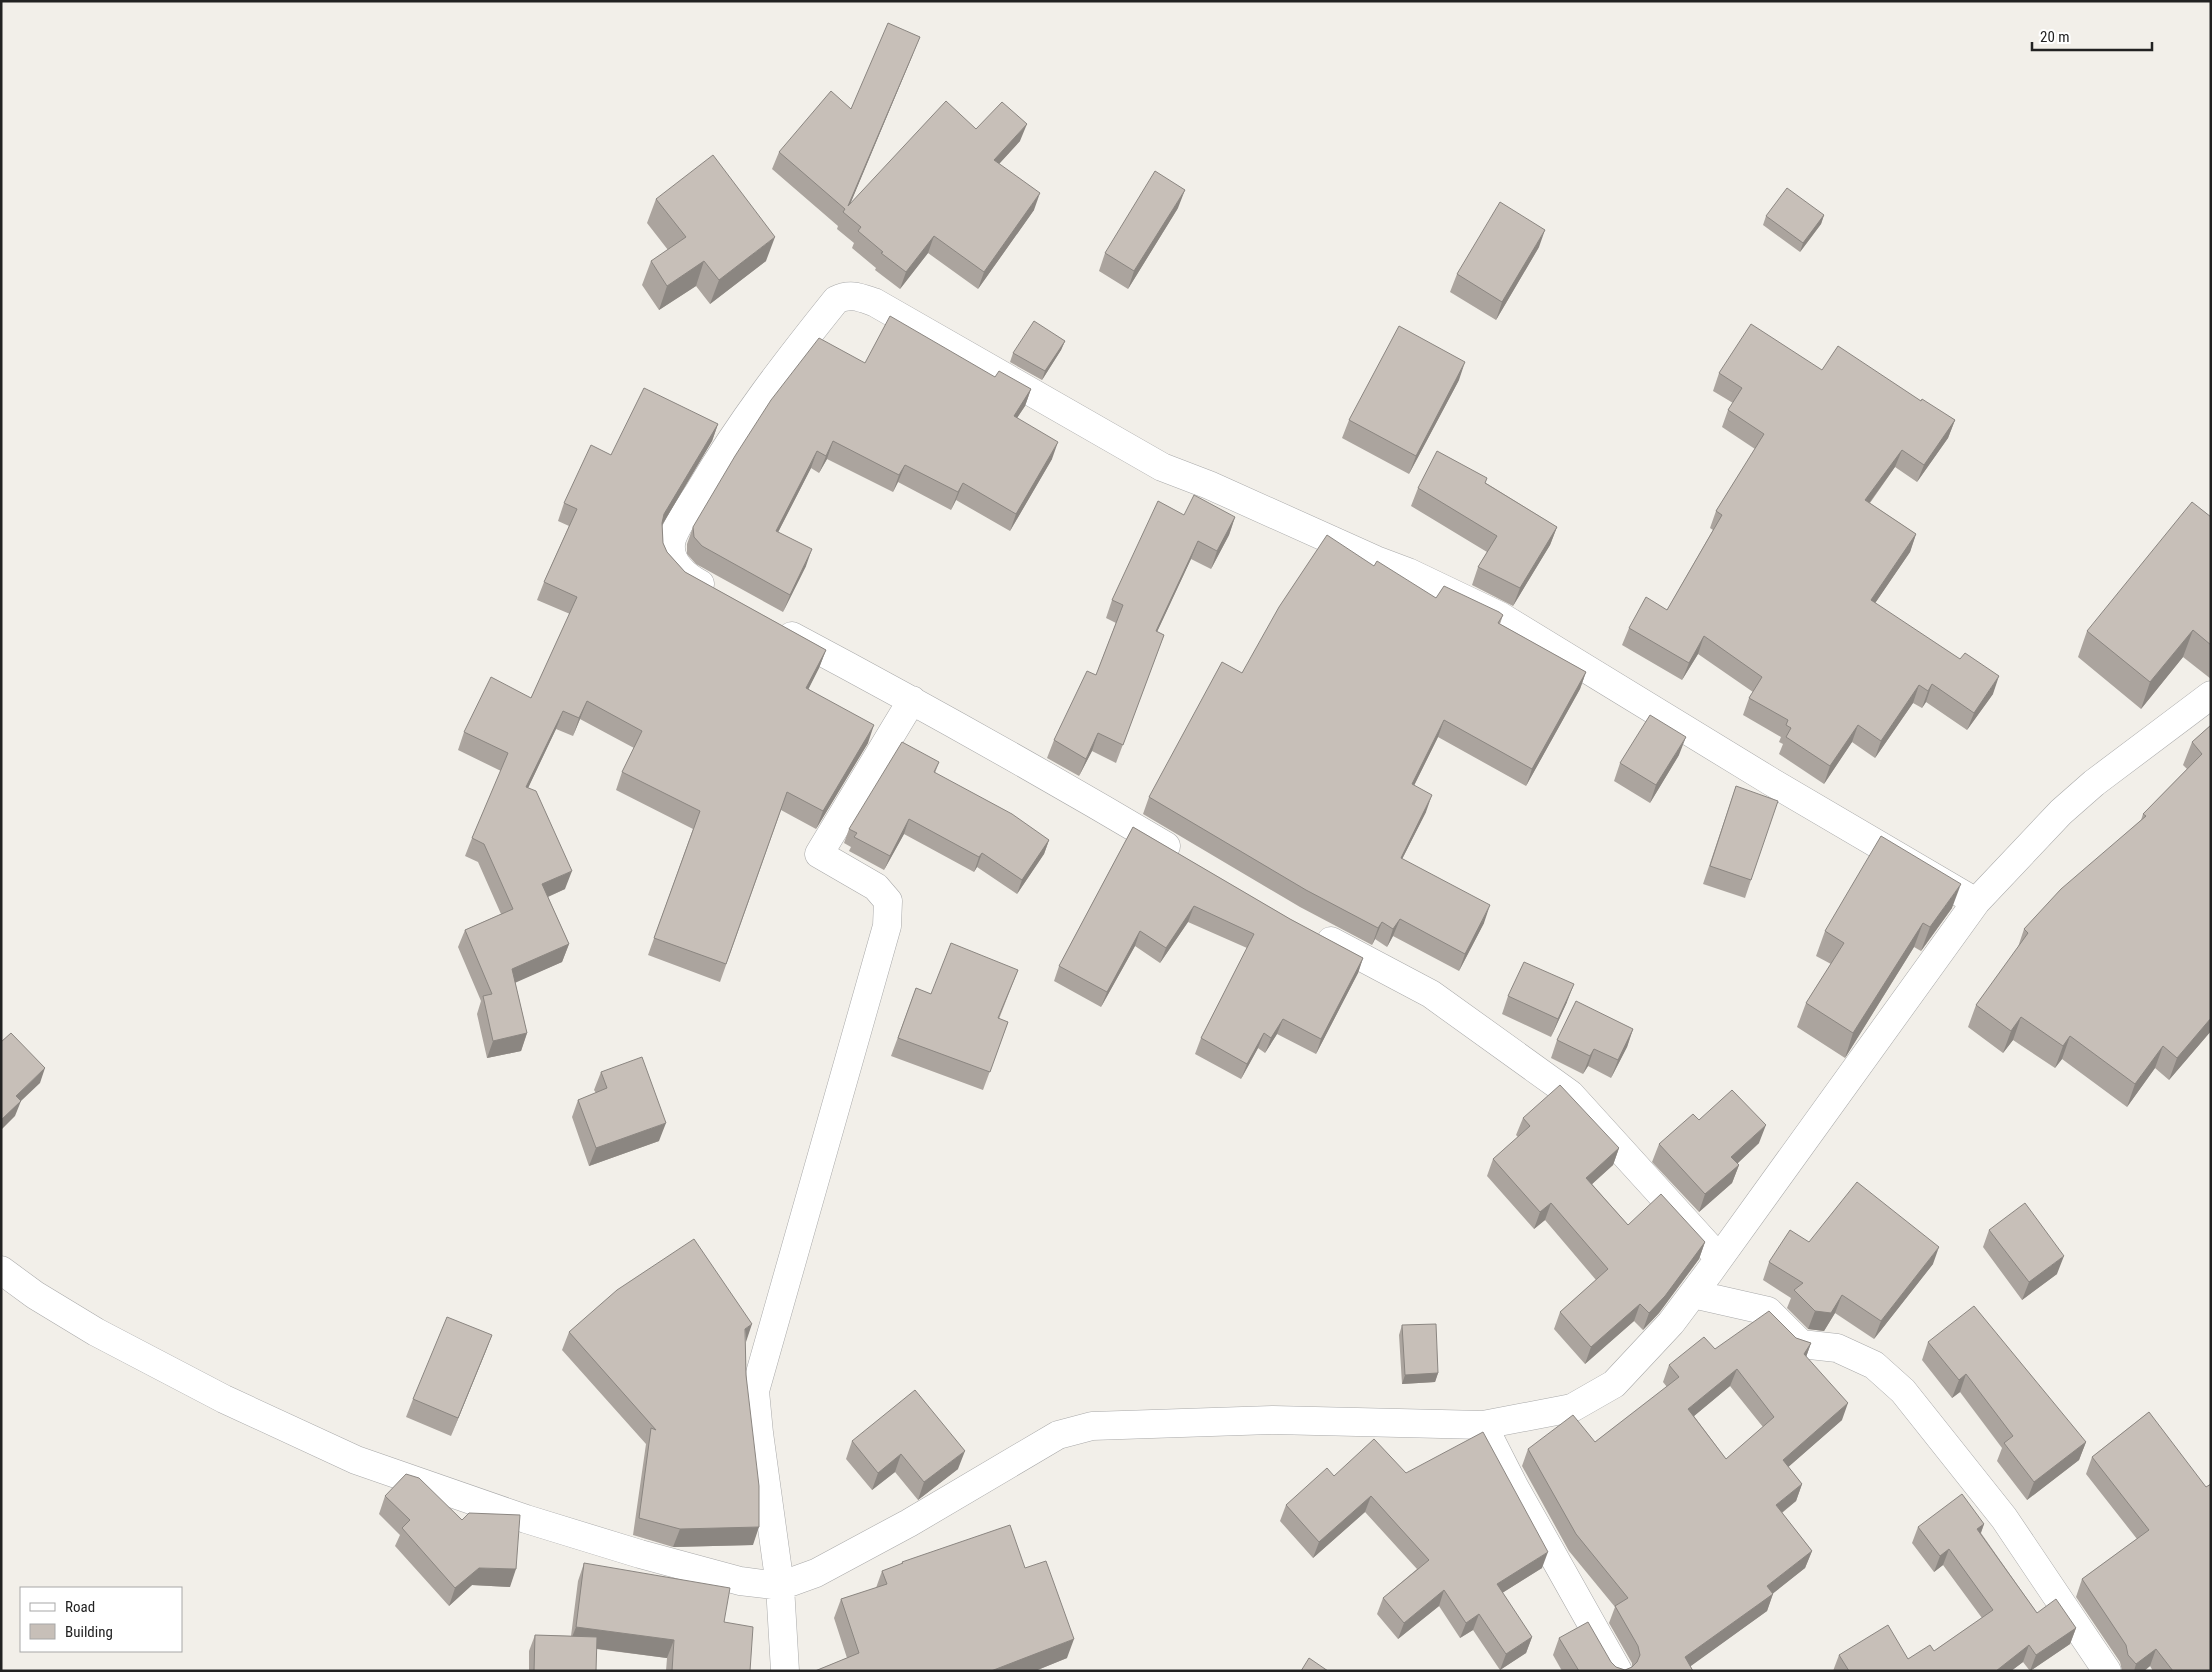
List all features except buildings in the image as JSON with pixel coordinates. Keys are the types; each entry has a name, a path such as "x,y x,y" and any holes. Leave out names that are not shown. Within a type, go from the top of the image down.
{"street":[{"path":"720,595 686,576 672,560 672,540 715,465 752,408 836,300 846,295 856,296 874,302 982,362 1162,467 1209,485 1376,560 1408,572 1500,616 1770,781 1976,902"},
{"path":"770,624 912,700 1183,856"},
{"path":"1,1270 35,1295 96,1332 224,1399 356,1460 526,1519 640,1554 740,1581 780,1586 816,1573 858,1551 1058,1436 1092,1426 1272,1420 1483,1425 1572,1408 1614,1384 1642,1356 1693,1294 1976,902 2068,807 2094,784 2211,695"},
{"path":"786,1671 780,1586 758,1433 755,1391 887,926 888,901 876,887 819,854 912,700"},
{"path":"1310,930 1431,994 1570,1094 1719,1258"},
{"path":"1693,1294 1768,1311 1801,1344 1837,1348 1874,1365 1903,1391 2004,1518 2108,1671"},
{"path":"1483,1425 1519,1494 1618,1671"}]}
